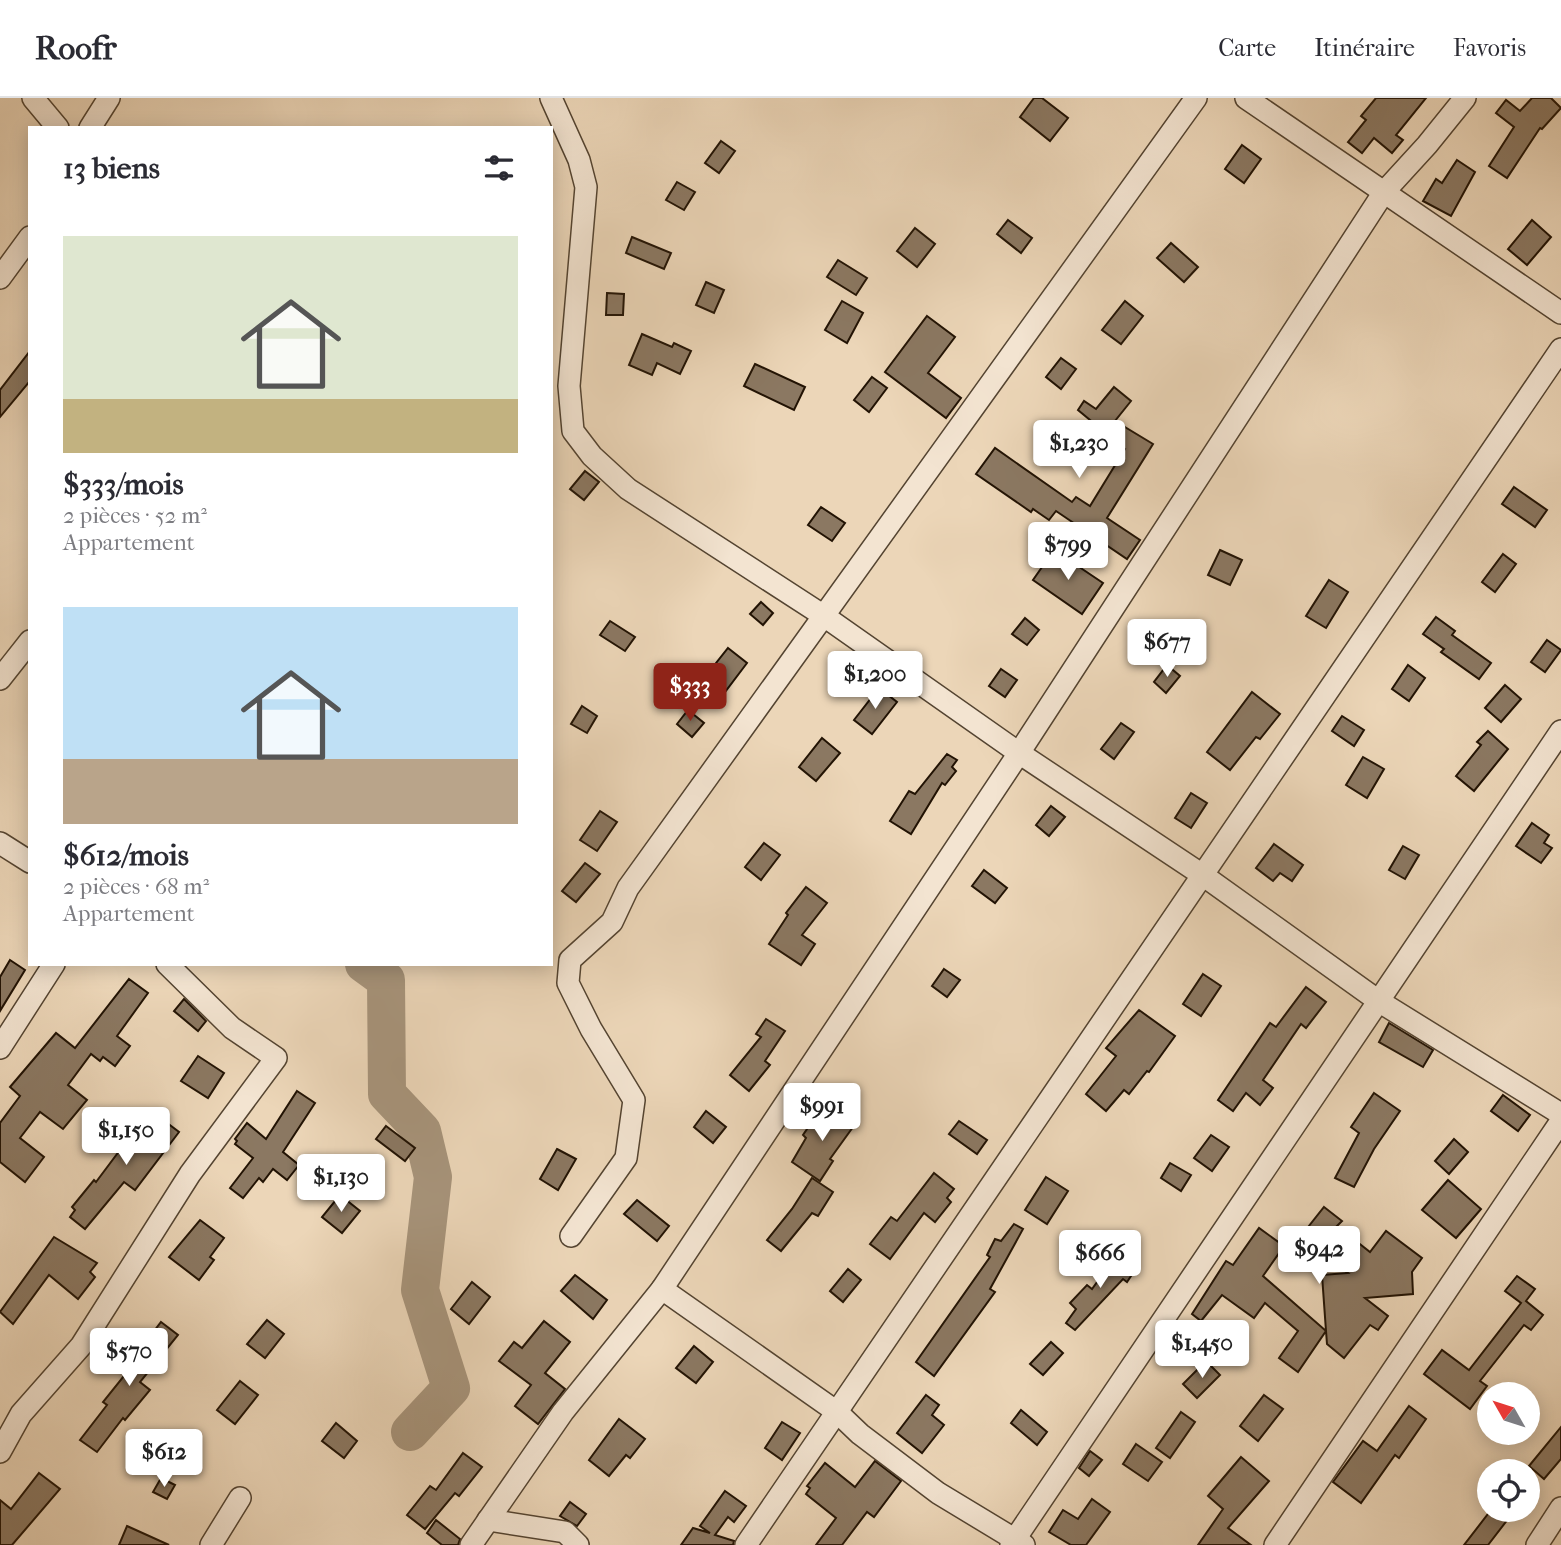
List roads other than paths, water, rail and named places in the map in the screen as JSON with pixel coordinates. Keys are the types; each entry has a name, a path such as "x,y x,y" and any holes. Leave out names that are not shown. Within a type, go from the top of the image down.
{"street":[{"path":"33,98 56,126"},
{"path":"91,126 109,98"},
{"path":"551,98 579,160 586,187 569,386 573,431 592,456 628,489 824,616 1019,753 1204,876 1380,1002 1561,1114"},
{"path":"570,1236 626,1158 634,1100 591,1029 568,983 570,960 612,922 628,888 1196,98"},
{"path":"1246,98 1561,313"},
{"path":"471,1545 563,1412 662,1289 1019,753 1384,192 1465,98"},
{"path":"0,278 28,240"},
{"path":"746,1545 1561,349"},
{"path":"0,680 28,644"},
{"path":"662,1289 837,1412 859,1434 938,1493 1017,1543 1561,731"},
{"path":"0,842 28,861"},
{"path":"0,1048 53,966"},
{"path":"0,1452 21,1415 81,1346 190,1174 276,1058 232,1028 169,966"},
{"path":"1275,1545 1561,1121"},
{"path":"211,1545 240,1498"},
{"path":"1537,1545 1561,1508"},
{"path":"488,1520 565,1532 578,1545"}],"waterway":[{"path":"367,966 386,980 387,1094 422,1131 433,1177 420,1290 451,1388 410,1432"}]}
